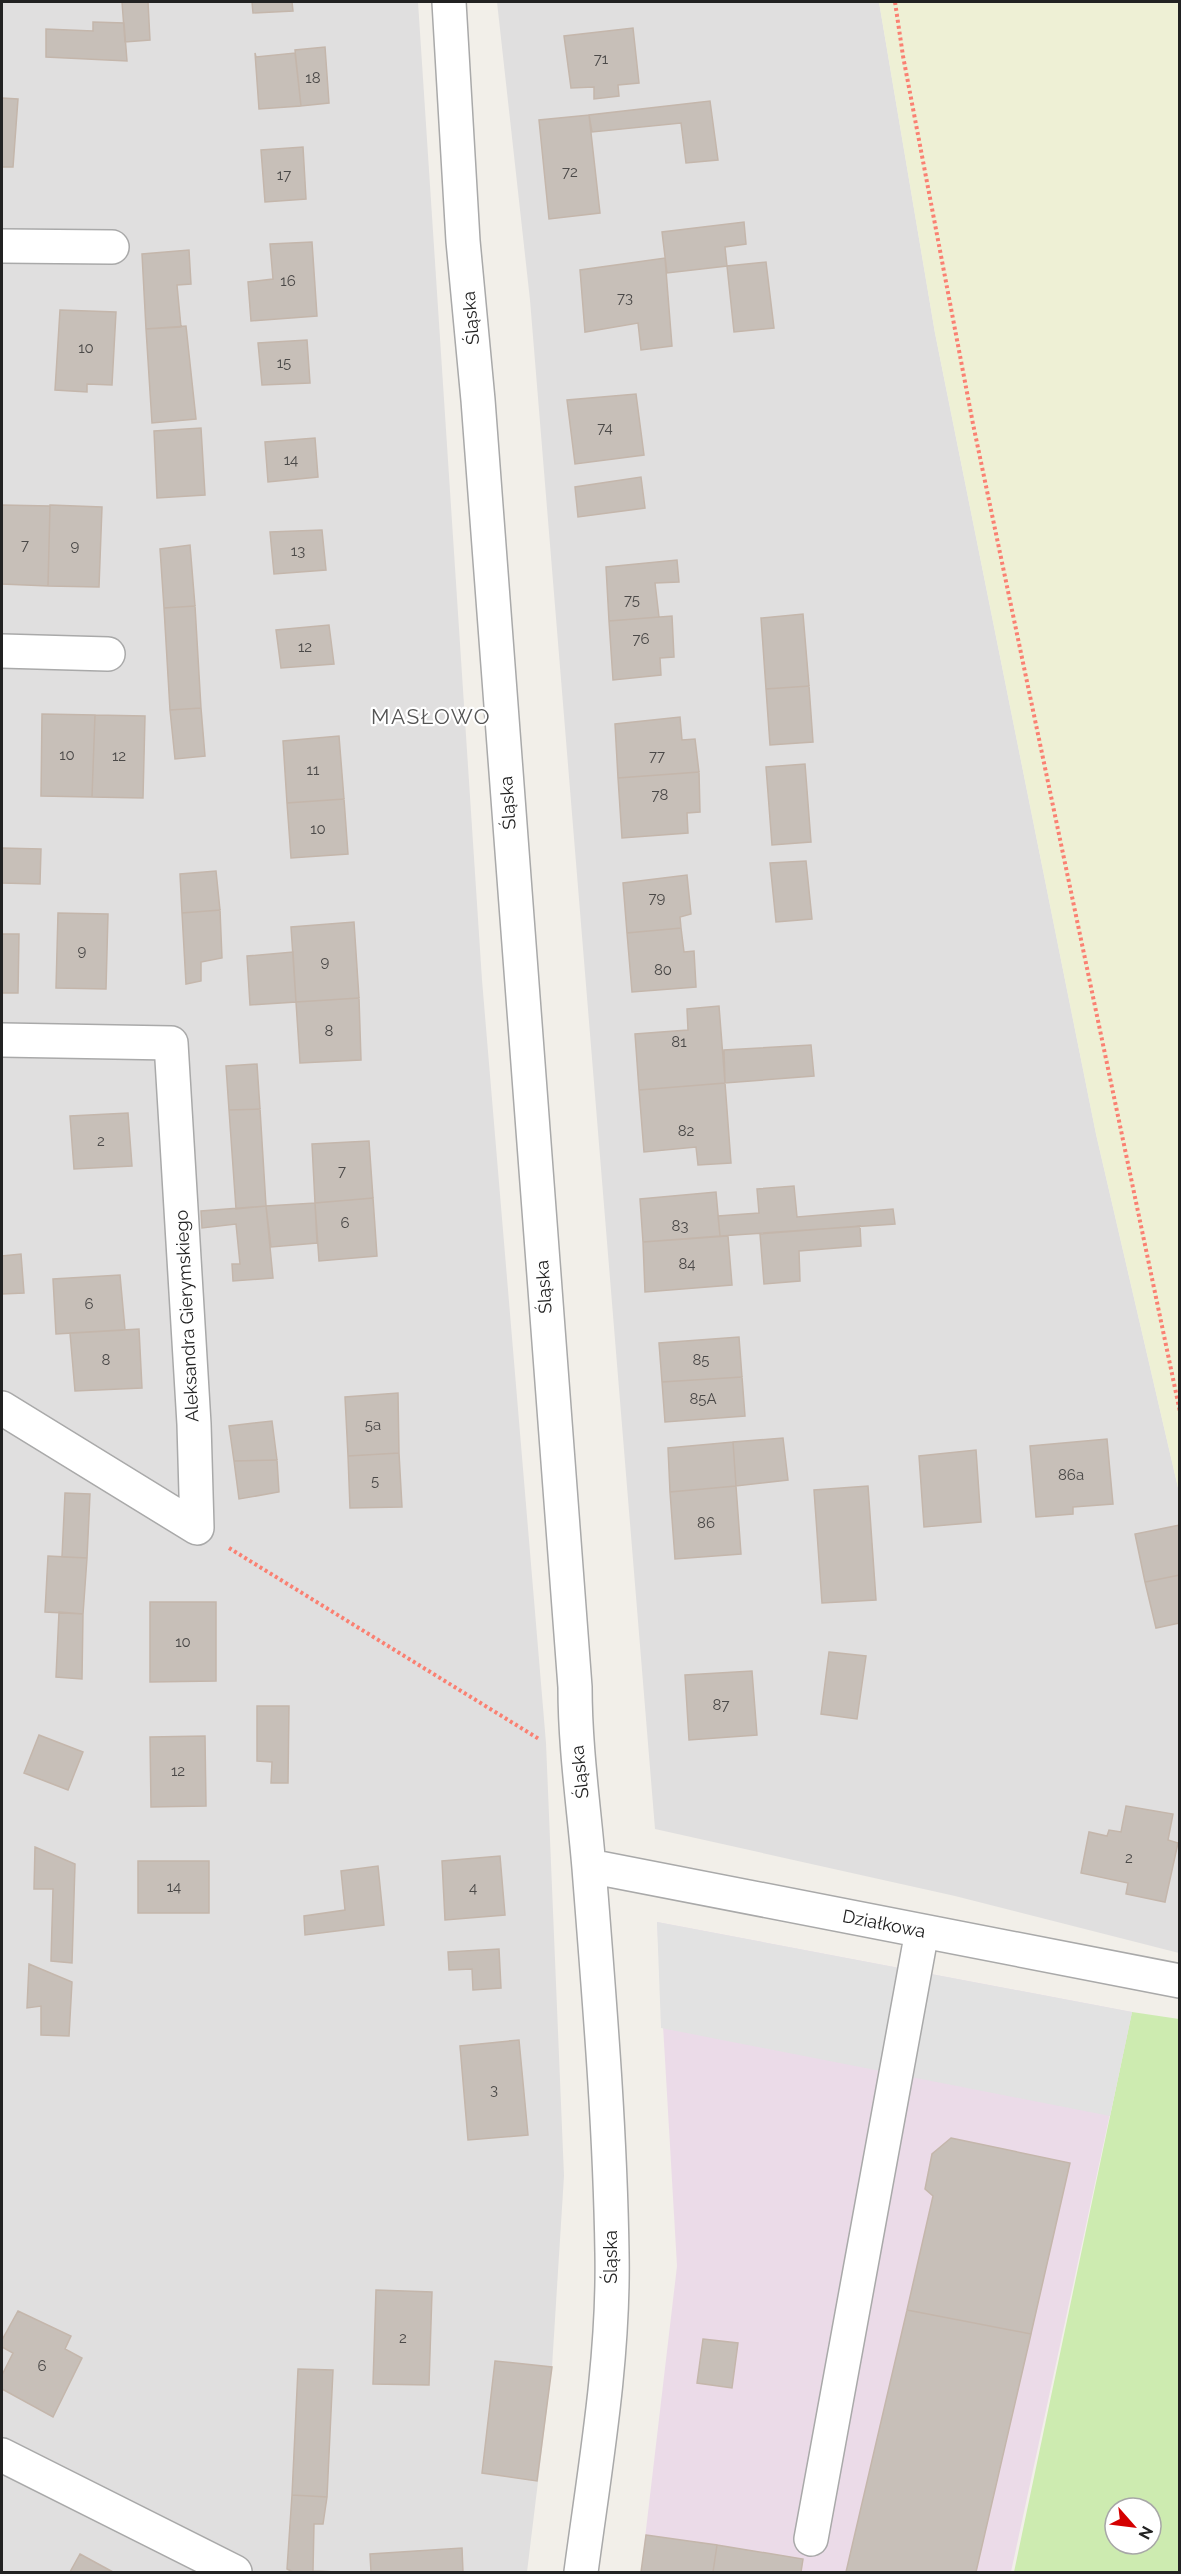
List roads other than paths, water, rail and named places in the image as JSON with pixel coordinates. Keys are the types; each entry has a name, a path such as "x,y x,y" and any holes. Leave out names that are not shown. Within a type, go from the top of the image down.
{"street":[{"name":"Śląska","path":"449,2 463,241 478,400 575,1687 575,1724 589,1866 607,2116 612,2254 608,2369 581,2572"},
{"path":"2,246 112,247"},
{"path":"2,651 108,654"},
{"name":"Aleksandra Gierymskiego","path":"2,1040 171,1043 194,1424 197,1528 2,1408"},
{"name":"Działkowa","path":"589,1866 1179,1981"},
{"path":"811,2539 922,1931"},
{"path":"2,2456 235,2572"}],"district":[{"name":"MASŁOWO","path":"431,717"}]}
